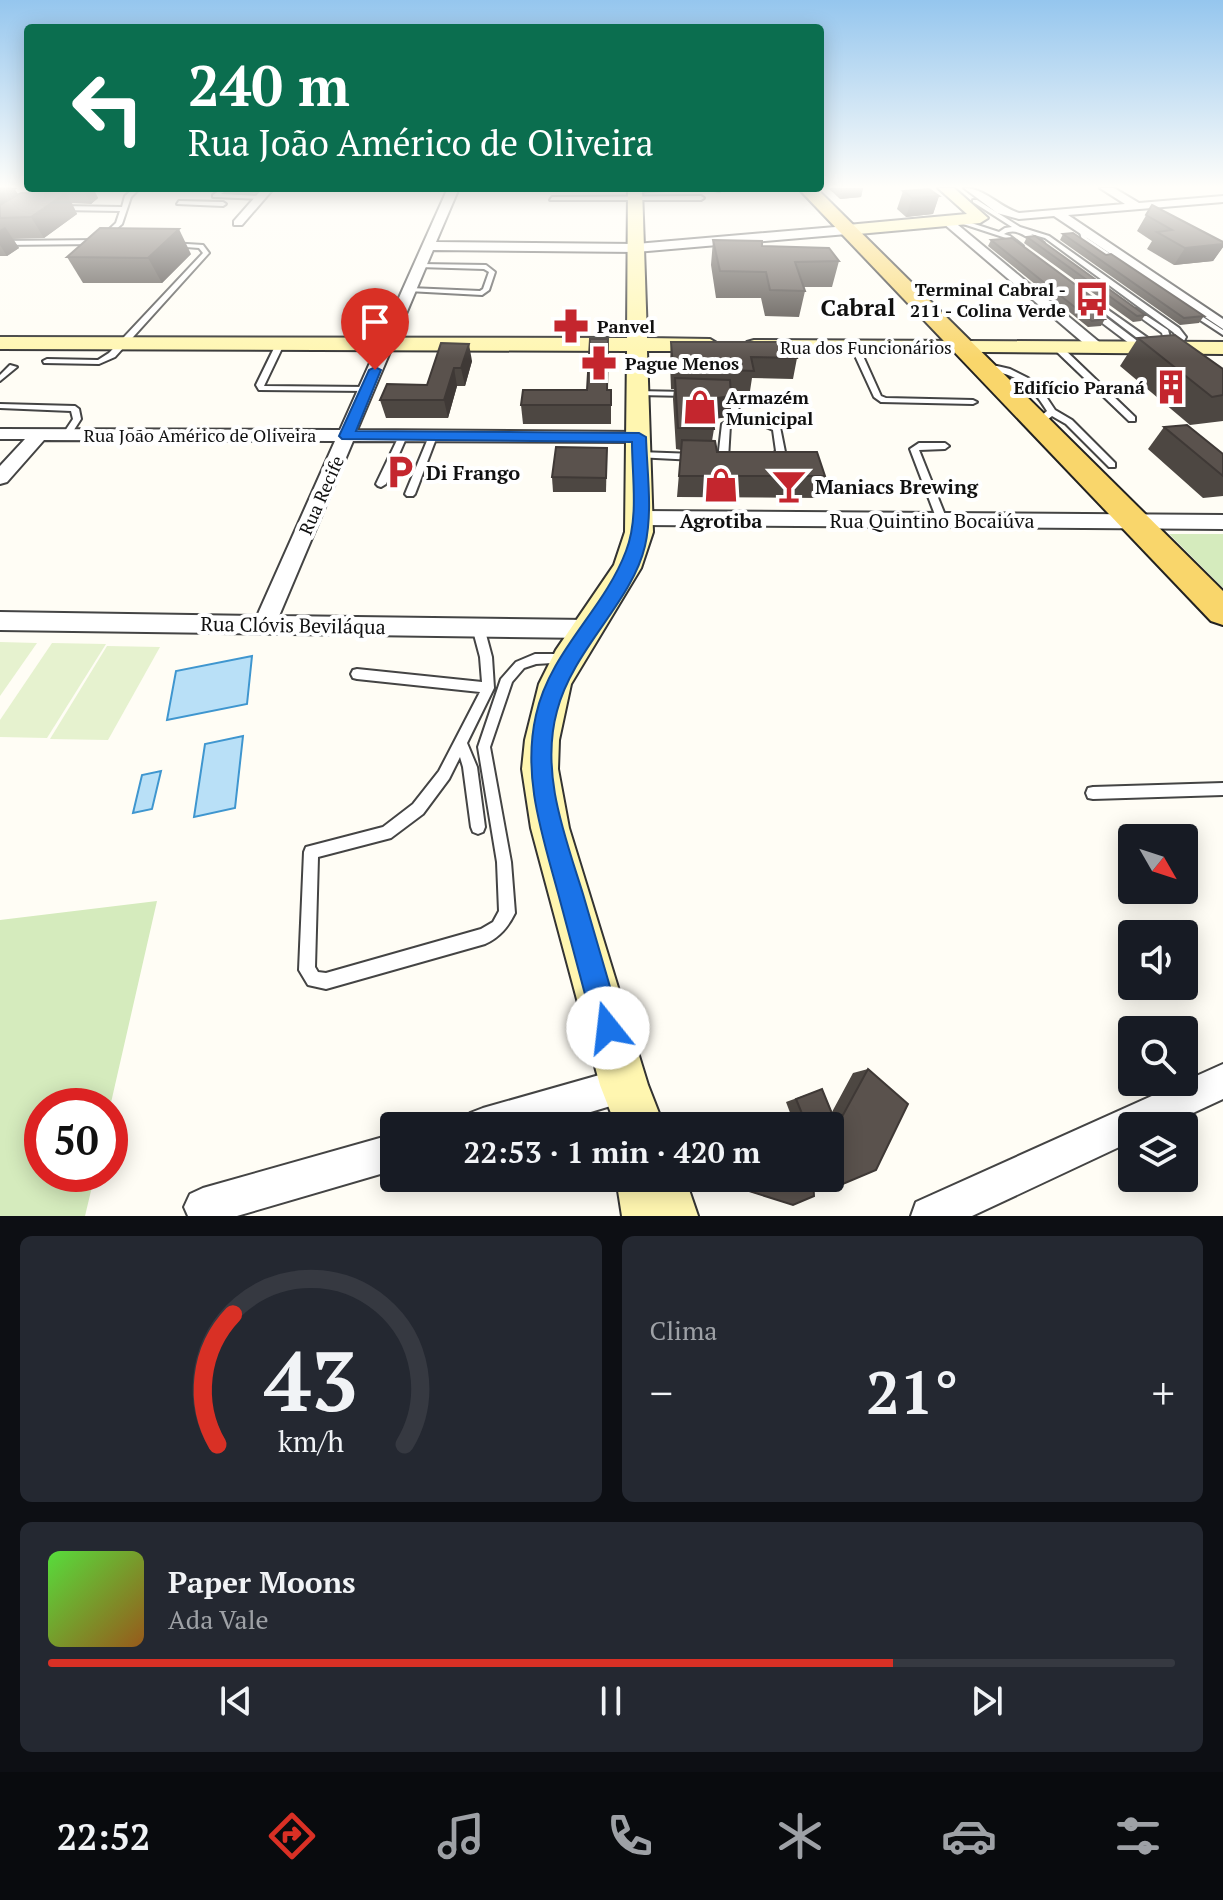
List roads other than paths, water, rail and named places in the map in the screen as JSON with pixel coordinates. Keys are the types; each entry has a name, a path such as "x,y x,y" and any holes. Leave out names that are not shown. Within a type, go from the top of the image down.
{"main road":[{"path":"862,245 972,357 1044,418 1134,521 1223,612"}],"street":[{"path":"632,1112 543,797 541,755 547,711 577,644 636,549 640,518 636,245"},
{"path":"429,246 636,248 674,245"},
{"path":"980,245 1099,349"},
{"path":"1104,245 1223,325"},
{"name":"Rua Recife","path":"264,625 429,246"},
{"name":"Rua dos Funcionários","path":"0,333 125,341"},
{"name":"Rua dos Funcionários","path":"0,343 125,341 855,347 972,357 1059,349 1173,354 1223,348"},
{"path":"1173,354 1223,370"},
{"name":"Rua João Américo de Oliveira","path":"0,434 433,436 639,446"},
{"path":"0,478 39,434"},
{"name":"Rua Quintino Bocaiúva","path":"640,518 1223,522"},
{"name":"Rua Clóvis Beviláqua","path":"0,621 478,627 577,644"},
{"path":"930,1216 1223,1081"},
{"path":"203,1207 380,1156"},
{"path":"644,1192 648,1216"},
{"path":"664,1192 672,1216"}],"lane":[{"path":"47,361 99,362 109,358 206,253 201,246 180,245"},
{"path":"1008,245 1019,254"},
{"path":"1018,245 1032,256"},
{"path":"1052,245 1165,332 1173,354"},
{"path":"1058,245 1171,326 1182,337 1173,354"},
{"path":"1092,245 1223,333"},
{"path":"410,290 482,293 492,272 486,267 421,266"},
{"path":"1082,294 1173,354"},
{"path":"1085,305 1173,354"},
{"path":"281,342 260,385 262,388 367,389"},
{"path":"855,347 878,397 884,400 973,402"},
{"path":"1059,349 1132,419"},
{"path":"0,379 13,367"},
{"path":"638,393 696,394"},
{"path":"711,394 731,396 735,400 735,420"},
{"path":"0,406 75,409 77,419 67,434"},
{"path":"1044,418 1069,422 1112,465"},
{"path":"723,459 725,427 735,420 765,423 777,429 780,455 763,458"},
{"path":"381,484 403,436"},
{"path":"410,494 433,436"},
{"path":"639,446 723,459 736,458"},
{"path":"942,520 914,449 919,446 945,446"},
{"path":"478,627 486,657 488,688 444,775 418,809 386,833 311,852 307,970 314,979 326,981 485,936 498,927 507,913 504,862 484,747"},
{"path":"470,767 484,747 507,679 520,665 577,644"},
{"path":"357,674 488,688"},
{"path":"460,741 470,767 478,827"},
{"path":"1093,793 1223,789"}],"water":[{"path":"252,656 247,704 167,720 176,671"},
{"path":"243,736 235,808 194,817 205,744"},
{"path":"161,771 152,809 133,813 142,775"}],"place":[{"name":"Terminal Cabral - 211 - Colina Verde","path":"1092,299"},
{"name":"Panvel","path":"571,326"},
{"name":"Pague Menos","path":"599,363"},
{"name":"Edifício Paraná","path":"1171,387"},
{"name":"Armazém Municipal","path":"700,407"},
{"name":"Di Frango","path":"400,472"},
{"name":"Agrotiba","path":"721,485"},
{"name":"Maniacs Brewing","path":"789,486"}],"district":[{"name":"Cabral","path":"858,307"}]}
